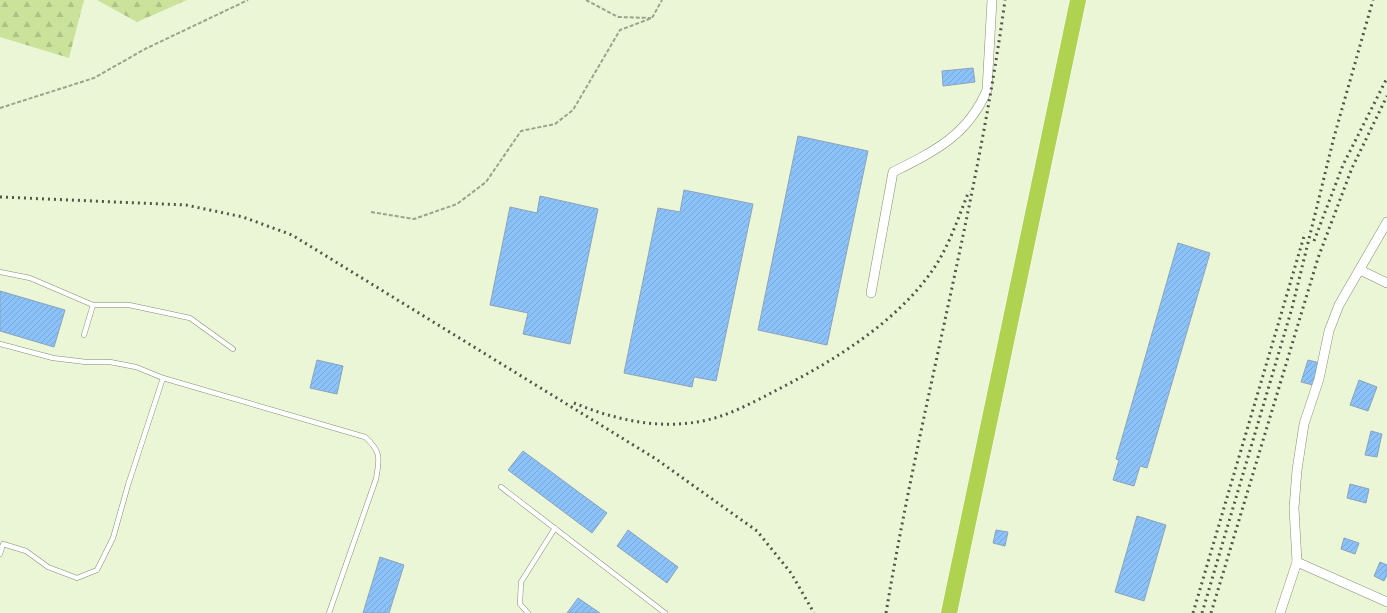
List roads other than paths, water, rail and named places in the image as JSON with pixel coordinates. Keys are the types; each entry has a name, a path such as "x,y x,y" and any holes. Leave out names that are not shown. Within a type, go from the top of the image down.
{"highway":[{"path":"949,613 1078,0"}],"street":[{"path":"871,294 893,172 924,156 962,130 982,103 987,90 992,0"},
{"path":"1280,613 1297,562 1294,508 1297,470 1304,424 1320,379 1332,324 1339,305 1387,222"},
{"path":"1360,270 1387,283"},
{"path":"1297,562 1387,602"}],"lane":[{"path":"0,272 30,278 93,305 130,305 190,318 233,349"},
{"path":"84,335 93,305"},
{"path":"0,344 53,358 86,362 110,362 136,366 163,378 365,437 376,446 379,464 376,479 329,613"},
{"path":"0,554 3,544 26,551 48,567 77,578 97,570 113,538 163,378"},
{"path":"501,487 665,613"},
{"path":"528,613 520,604 521,582 555,528"}],"railway":[{"path":"886,613 915,460 979,154 1005,0"},
{"path":"1202,613 1292,308 1334,137 1373,0"},
{"path":"1314,241 1343,165 1387,78"},
{"path":"1211,613 1318,258 1352,168 1387,96"},
{"path":"574,403 604,414 634,421 681,424 707,420 727,414 795,381 839,355 860,340 900,308 917,290 938,262 953,232 969,191"},
{"path":"0,197 186,205 243,217 292,235 656,459 757,531 791,573 814,613"},
{"path":"1193,613 1305,233"}]}
